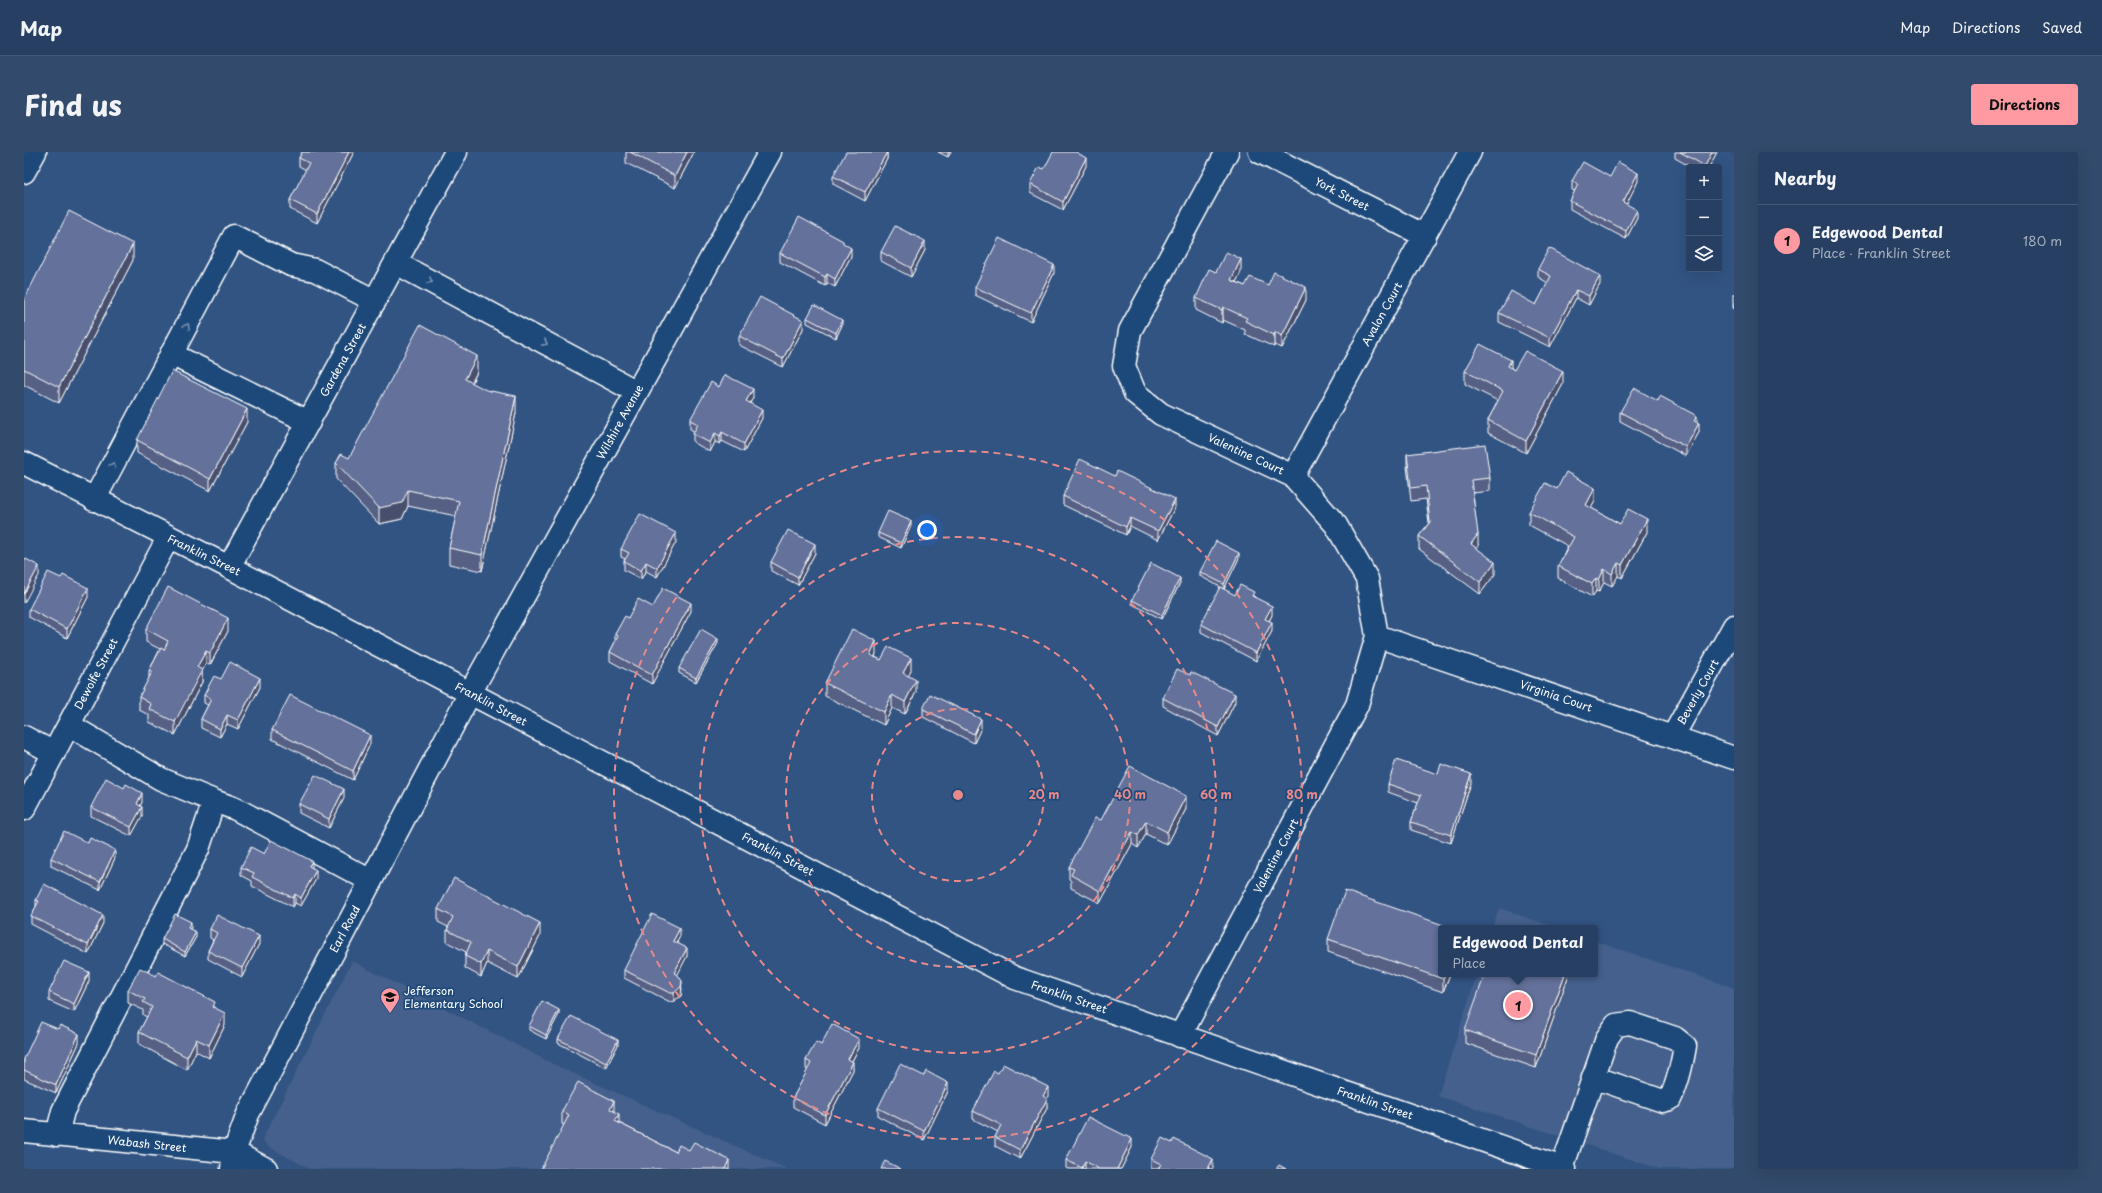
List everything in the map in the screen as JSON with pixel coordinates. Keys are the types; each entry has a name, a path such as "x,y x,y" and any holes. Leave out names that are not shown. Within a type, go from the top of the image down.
{"street":[{"name":"Gardena Street","path":"229,567 456,152"},
{"name":"Wilshire Avenue","path":"470,693 770,152"},
{"name":"Valentine Court","path":"1180,1036 1357,705 1377,636 1367,579 1336,525 1293,476 1161,414 1135,393 1124,366 1130,331 1227,152"},
{"name":"York Street","path":"1260,152 1425,236"},
{"name":"Avalon Court","path":"1293,476 1470,152"},
{"path":"94,500 234,236 291,265 316,270 375,301"},
{"path":"396,263 637,392"},
{"path":"171,354 309,422"},
{"name":"Franklin Street","path":"24,463 168,538 229,567 1015,978 1564,1168"},
{"name":"Dewolfe Street","path":"24,809 168,538"},
{"name":"Beverly Court","path":"1673,736 1734,626"},
{"name":"Virginia Court","path":"1377,636 1734,758"},
{"name":"Earl Road","path":"233,1161 248,1114 470,693"},
{"path":"69,725 161,779 236,809 371,881"},
{"path":"24,737 54,753"},
{"path":"57,1135 63,1112 198,849 214,801"},
{"path":"1564,1168 1593,1077"},
{"name":"Wabash Street","path":"24,1131 233,1161 266,1169"}],"shaded area":[{"path":"1499,908 1548,925 1493,925"},
{"path":"1598,942 1734,988 1734,1169 1660,1169 1438,1096 1476,977 1598,977"},
{"name":"Jefferson Elementary School","path":"352,961 557,1066 787,1169 310,1169 269,1147 262,1140"}],"building":[{"path":"302,152 349,152 317,214 290,200 309,163 299,158"},
{"path":"630,152 687,152 675,176"},
{"path":"846,152 887,152 865,192 833,176"},
{"path":"1053,152 1076,152 1086,158 1063,202 1030,184 1039,167 1044,169"},
{"path":"1680,152 1712,152 1706,164 1701,164"},
{"path":"1583,162 1610,177 1618,162 1638,173 1623,202 1637,210 1626,231 1570,201 1578,184 1572,181"},
{"path":"69,211 133,244 59,387 24,369 24,300"},
{"path":"799,217 843,241 843,243 851,248 835,279 827,274 825,277 780,253"},
{"path":"895,226 925,241 911,268 881,252"},
{"path":"999,238 1054,265 1031,313 975,287"},
{"path":"1549,248 1600,276 1589,296 1576,290 1550,338 1499,313 1511,291 1536,305 1551,276 1538,269"},
{"path":"1226,252 1241,259 1231,280 1245,286 1250,277 1268,285 1274,272 1306,287 1282,336 1275,332 1274,335 1245,321 1247,318 1223,307 1222,310 1196,298 1209,269 1216,272"},
{"path":"760,297 803,320 783,359 739,336"},
{"path":"814,305 842,320 836,333 807,318"},
{"path":"420,325 477,356 465,379 486,390 516,396 482,555 449,548 459,501 408,490 402,503 379,508 336,463 341,454 349,458"},
{"path":"1480,344 1511,360 1508,366 1514,370 1525,351 1563,371 1526,441 1488,420 1503,391 1465,371"},
{"path":"172,371 247,409 210,479 137,440"},
{"path":"725,375 753,389 746,401 762,410 744,444 722,432 720,436 715,433 710,443 693,434 698,424 690,420 711,382 719,387"},
{"path":"1634,388 1658,401 1660,396 1697,416 1694,421 1699,423 1686,447 1620,412"},
{"path":"1485,444 1490,478 1471,480 1478,534 1471,544 1495,562 1480,582 1419,536 1430,522 1426,486 1411,488 1407,454"},
{"path":"1080,459 1115,476 1117,471 1175,499 1158,531 1130,518 1126,527 1063,496"},
{"path":"1566,472 1595,488 1586,505 1620,524 1628,509 1647,519 1622,565 1618,563 1612,574 1604,569 1599,580 1596,578 1592,584 1558,566 1574,537 1529,512 1545,483 1557,489"},
{"path":"888,511 911,521 901,543 878,533"},
{"path":"640,514 676,533 657,568 646,562 641,571 624,561 629,553 621,549"},
{"path":"788,530 815,544 798,577 771,562"},
{"path":"1216,541 1239,553 1224,584 1200,572"},
{"path":"24,558 39,566 24,594"},
{"path":"1151,563 1180,578 1162,615 1132,600"},
{"path":"48,572 61,578 63,575 88,588 67,629 29,609"},
{"path":"1240,585 1254,592 1252,596 1272,606 1265,619 1272,622 1256,653 1201,624 1220,587 1235,595"},
{"path":"168,587 228,618 210,653 206,651 197,667 202,670 175,722 149,709 151,704 139,697 152,672 149,671 161,648 164,650 168,641 146,629"},
{"path":"663,588 691,603 652,675 610,652 618,636 615,634 625,616 628,618 638,599 653,607"},
{"path":"701,629 718,639 696,678 679,668"},
{"path":"852,629 876,641 870,655 881,660 888,647 911,658 903,673 916,680 905,702 892,695 884,712 825,683"},
{"path":"230,662 260,678 238,720 227,715 220,729 201,719 211,699 204,695 214,676 221,679"},
{"path":"1177,669 1190,675 1191,672 1235,694 1218,727 1163,698"},
{"path":"930,694 981,719 974,734 923,709"},
{"path":"290,695 370,735 353,771 272,730"},
{"path":"1396,760 1438,774 1441,764 1471,774 1451,835 1411,822 1421,795 1388,784"},
{"path":"1130,766 1186,796 1167,832 1146,821 1138,835 1132,832 1100,891 1071,875 1074,869 1069,867 1095,818 1101,820"},
{"path":"315,775 344,789 329,819 299,804"},
{"path":"106,778 124,788 126,784 142,793 137,804 142,807 131,827 91,807"},
{"path":"64,831 88,843 90,838 115,850 100,882 51,858"},
{"path":"271,840 312,861 309,866 316,870 301,898 295,894 293,898 252,877 254,873 241,867 251,847 264,854"},
{"path":"454,878 540,923 518,967 487,951 481,964 465,956 471,942 447,930 453,917 438,909"},
{"path":"44,884 103,915 88,945 31,916 39,901 36,900"},
{"path":"1345,891 1443,925 1438,925 1438,977 1444,977 1443,979 1328,939"},
{"path":"175,914 191,922 188,928 196,932 185,952 162,939"},
{"path":"652,914 680,928 673,941 687,948 674,973 678,975 682,981 681,987 674,993 670,993 624,970"},
{"path":"217,915 259,936 242,968 208,951 217,933 210,929"},
{"path":"64,961 89,972 74,1004 49,992"},
{"path":"140,968 156,976 158,972 215,1002 213,1007 225,1013 209,1045 196,1039 187,1057 139,1032 152,1007 143,1002 145,999 128,990"},
{"path":"1484,977 1564,977 1536,1055 1465,1030"},
{"path":"542,1001 559,1010 546,1035 529,1026"},
{"path":"571,1016 618,1040 606,1063 558,1039"},
{"path":"41,1022 58,1029 60,1025 79,1034 56,1085 24,1070 24,1059"},
{"path":"832,1024 859,1039 848,1059 853,1062 825,1115 793,1098 811,1063 806,1060 816,1042 821,1045"},
{"path":"900,1064 924,1076 926,1071 948,1083 924,1131 878,1108"},
{"path":"1003,1064 1048,1087 1043,1096 1047,1099 1020,1150 995,1137 1001,1125 973,1111 994,1071 998,1073"},
{"path":"578,1082 614,1101 610,1109 619,1114 615,1121 676,1152 679,1145 689,1150 694,1142 729,1160 725,1169 541,1169 569,1115 562,1111"},
{"path":"1088,1117 1132,1139 1117,1169 1099,1169 1085,1161 1082,1168 1066,1160"},
{"path":"1162,1138 1172,1143 1174,1139 1213,1159 1208,1169 1158,1169 1161,1164 1151,1159"},
{"path":"885,1161 901,1169 881,1169"},
{"path":"1279,1165 1286,1169 1276,1169"}],"place":[{"name":"Edgewood Dental","path":"1518,1005"},
{"name":"Jefferson Elementary School","path":"390,1014"}]}
